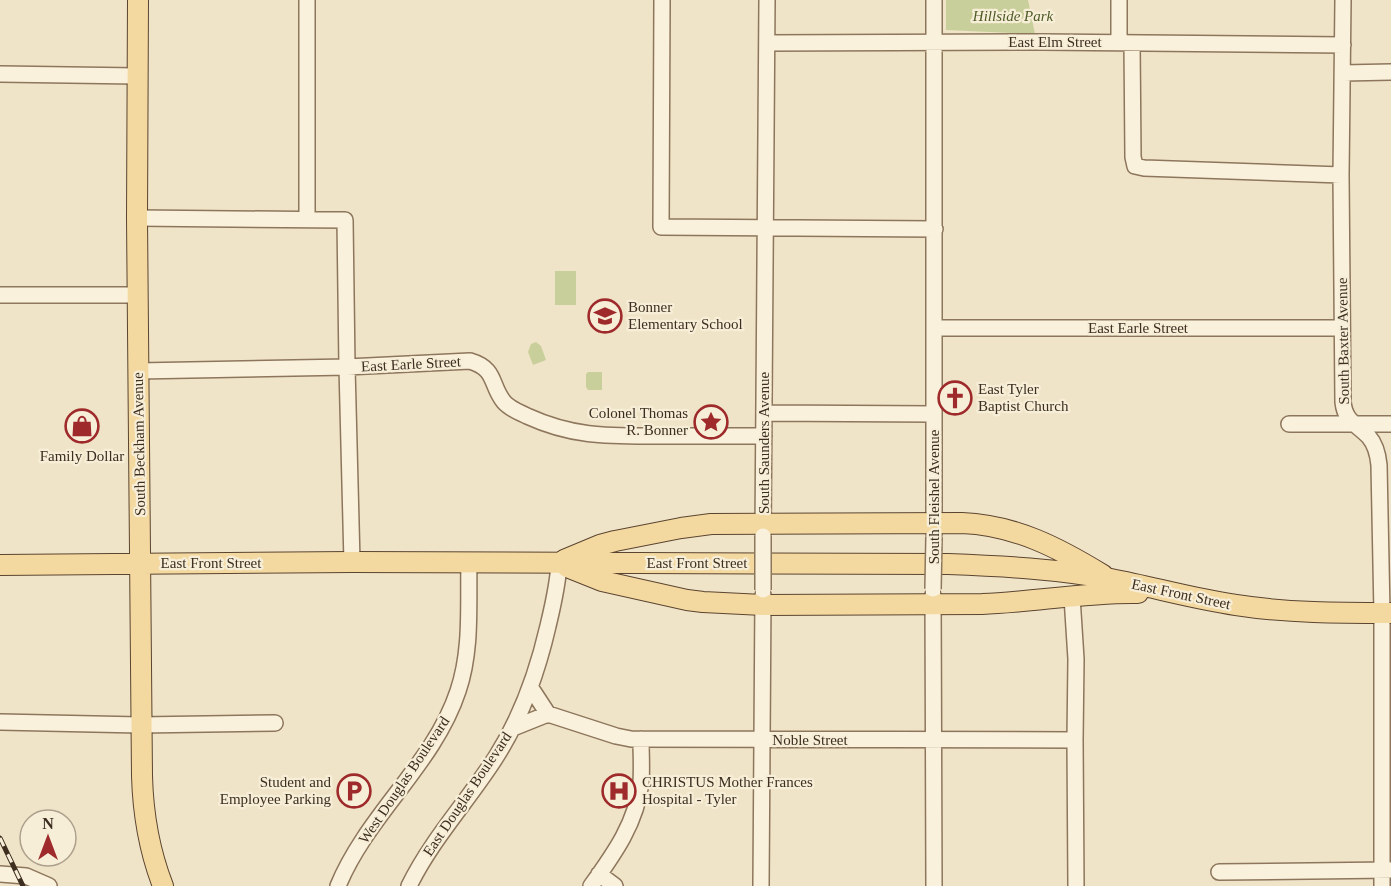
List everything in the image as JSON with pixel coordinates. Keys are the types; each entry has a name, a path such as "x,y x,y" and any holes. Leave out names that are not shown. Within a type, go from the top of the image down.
{"main road":[{"name":"South Beckham Avenue","path":"138,0 137,218 142,797 151,852 163,886"},
{"path":"559,563 600,545 703,525 763,530 934,530 976,523 1006,529 1067,553 1110,579"},
{"name":"East Front Street","path":"0,565 352,562 948,564 1024,568 1110,579 1237,605 1284,610 1387,613"},
{"path":"559,563 602,581 687,600 719,604 763,597 933,597 1008,603 1116,593 1185,595"}],"street":[{"path":"307,0 307,219"},
{"path":"662,0 661,226 935,229"},
{"name":"South Saunders Avenue","path":"761,886 767,0"},
{"name":"South Fleishel Avenue","path":"934,0 934,886"},
{"path":"1119,0 1125,42 1135,166 1341,176"},
{"name":"South Baxter Avenue","path":"1343,0 1341,176 1344,408 1352,423 1368,436 1377,451 1387,613 1386,870 1382,886"},
{"name":"East Elm Street","path":"767,43 1125,42 1343,45"},
{"path":"1342,73 1391,72"},
{"path":"0,74 137,76"},
{"path":"137,218 345,220 352,562"},
{"path":"0,295 138,296"},
{"name":"East Earle Street","path":"934,328 1342,328"},
{"name":"East Earle Street","path":"138,371 477,363 488,371 502,400 511,408 542,422 581,434 764,436"},
{"path":"764,413 934,414"},
{"path":"1289,424 1391,424"},
{"name":"West Douglas Boulevard","path":"339,886 360,844 430,746 452,706 462,675 467,645 469,563"},
{"name":"East Douglas Boulevard","path":"409,886 425,856 496,758 513,728 531,688 543,647 558,585 559,563"},
{"path":"1072,597 1076,659 1076,886"},
{"path":"513,728 548,714 531,688"},
{"name":"Noble Street","path":"548,714 616,736 641,739 1075,740"},
{"path":"0,722 275,723"},
{"path":"615,886 595,880 626,832 636,806 641,782 641,739"},
{"path":"1220,872 1386,870"},
{"path":"0,874 26,876 49,886"}],"green space":[{"name":"Hillside Park","path":"946,0 1028,0 1035,34 946,30"},
{"path":"555,271 576,271 576,305 555,305"},
{"path":"536,342 541,346 546,360 533,365 528,352 531,344"},
{"path":"602,372 602,390 588,390 586,374"}],"railway":[{"path":"0,838 23,886"}],"place":[{"name":"Bonner Elementary School","path":"605,316"},
{"name":"East Tyler Baptist Church","path":"955,398"},
{"name":"Colonel Thomas R. Bonner","path":"711,422"},
{"name":"Family Dollar","path":"82,426"},
{"name":"Student and Employee Parking","path":"354,791"},
{"name":"CHRISTUS Mother Frances Hospital - Tyler","path":"619,791"}]}
